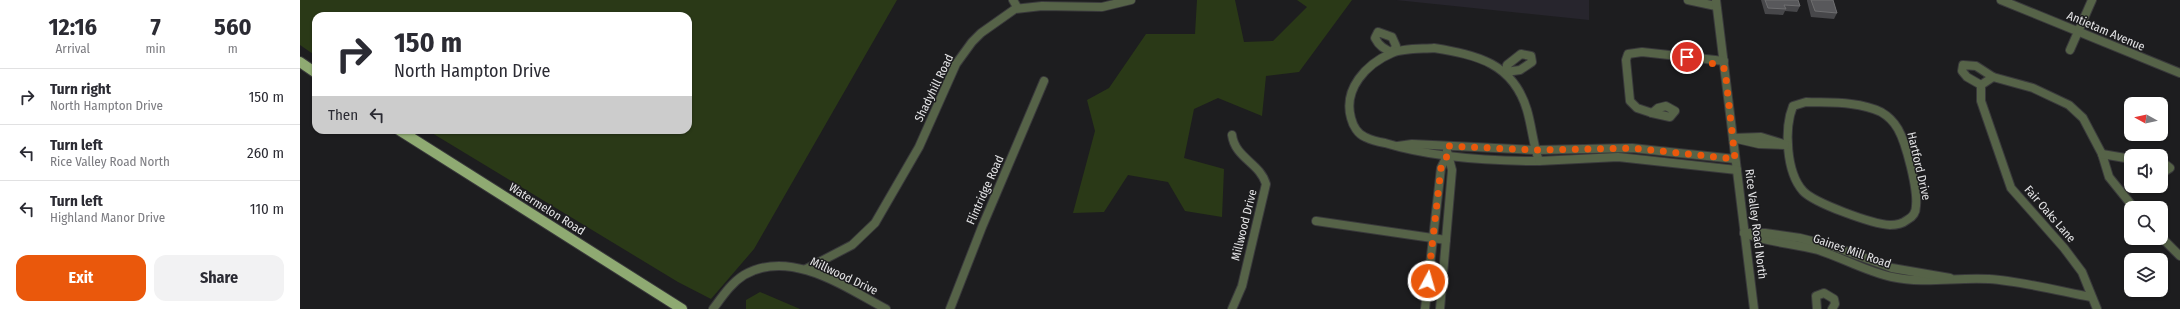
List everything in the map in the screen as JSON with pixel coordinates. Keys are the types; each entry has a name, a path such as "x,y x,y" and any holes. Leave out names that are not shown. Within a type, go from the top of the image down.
{"main road":[{"path":"300,62 312,70"},
{"name":"Watermelon Road","path":"405,134 682,309"}],"street":[{"path":"1013,0 1017,7"},
{"name":"Shadyhill Road","path":"806,269 851,247 867,233 885,209 922,141 946,87 972,42 1017,7 1040,1 1113,6 1131,0"},
{"path":"1688,0 1716,3"},
{"name":"Antietam Avenue","path":"2001,0 2180,73"},
{"path":"2070,50 2092,0"},
{"name":"Rice Valley Road North","path":"1716,3 1725,65 1754,309"},
{"path":"1539,161 1535,150 1527,109 1506,72 1484,59 1451,50 1434,48 1393,52 1372,64 1358,78 1350,95 1348,108 1352,126 1364,137 1410,151 1447,156 1508,161 1539,161 1618,158 1671,162 1737,170"},
{"path":"1652,112 1637,108 1630,101 1626,60 1628,54 1635,52 1702,59 1725,65"},
{"path":"1993,77 1981,85 1967,77 1962,71 1963,65 1971,64 1980,67 1993,77 2006,79 2027,86 2069,105 2083,118 2102,154 2109,176 2118,190 2128,201"},
{"name":"Flintridge Road","path":"950,309 982,227 1044,81"},
{"name":"Fair Oaks Lane","path":"1981,85 1981,101 2012,188 2029,210 2064,248 2082,272 2097,309"},
{"name":"Hartford Drive","path":"1799,103 1850,105 1879,111 1887,116 1898,128 1916,197 1916,211 1906,222 1889,225 1870,220 1811,196 1802,190 1798,183 1787,145 1790,112 1793,106 1799,103"},
{"name":"Millwood Drive","path":"1232,135 1231,144 1234,150 1261,170 1265,176 1266,184 1242,286 1232,309"},
{"path":"1733,138 1753,144 1774,146 1787,145"},
{"path":"1395,146 1412,144 1535,150 1632,148 1735,159"},
{"path":"1426,309 1441,168 1447,156 1448,146"},
{"path":"2102,154 2124,158"},
{"path":"1440,309 1452,170 1447,156"},
{"path":"1316,221 1446,240"},
{"name":"Gaines Mill Road","path":"1744,233 1760,240 1817,250 1891,277 1922,281 1938,281 1953,278 1990,279 2091,297"},
{"path":"2168,244 2180,256"},
{"name":"Millwood Drive","path":"713,309 736,281 755,269 775,266 806,269 886,309"},
{"path":"1817,309 1816,296 1824,293 1834,299 1835,304 1832,309"}],"shaded area":[{"path":"1396,0 1589,0 1589,20"}],"green space":[{"path":"300,0 897,0 754,249 711,299 678,282 434,134 692,134 692,12 312,12 312,53 300,45"},
{"path":"1197,0 1235,0 1244,42 1273,41 1307,7 1297,0 1352,0 1299,72 1266,76 1262,116 1218,98 1194,109 1184,158 1224,169 1222,217 1185,211 1168,182 1128,175 1104,212 1073,213 1095,131 1087,100 1109,88 1146,34 1195,34"},
{"path":"760,292 800,309 746,309 746,300"}],"building":[{"path":"1765,0 1798,0 1800,6 1784,5 1786,9 1768,8"},
{"path":"1811,0 1833,0 1837,13 1815,11"}],"route":[{"path":"1428,281 1441,168 1447,156 1448,146 1485,149 1535,150 1632,148 1735,159 1725,69 1702,59 1687,57"}]}
